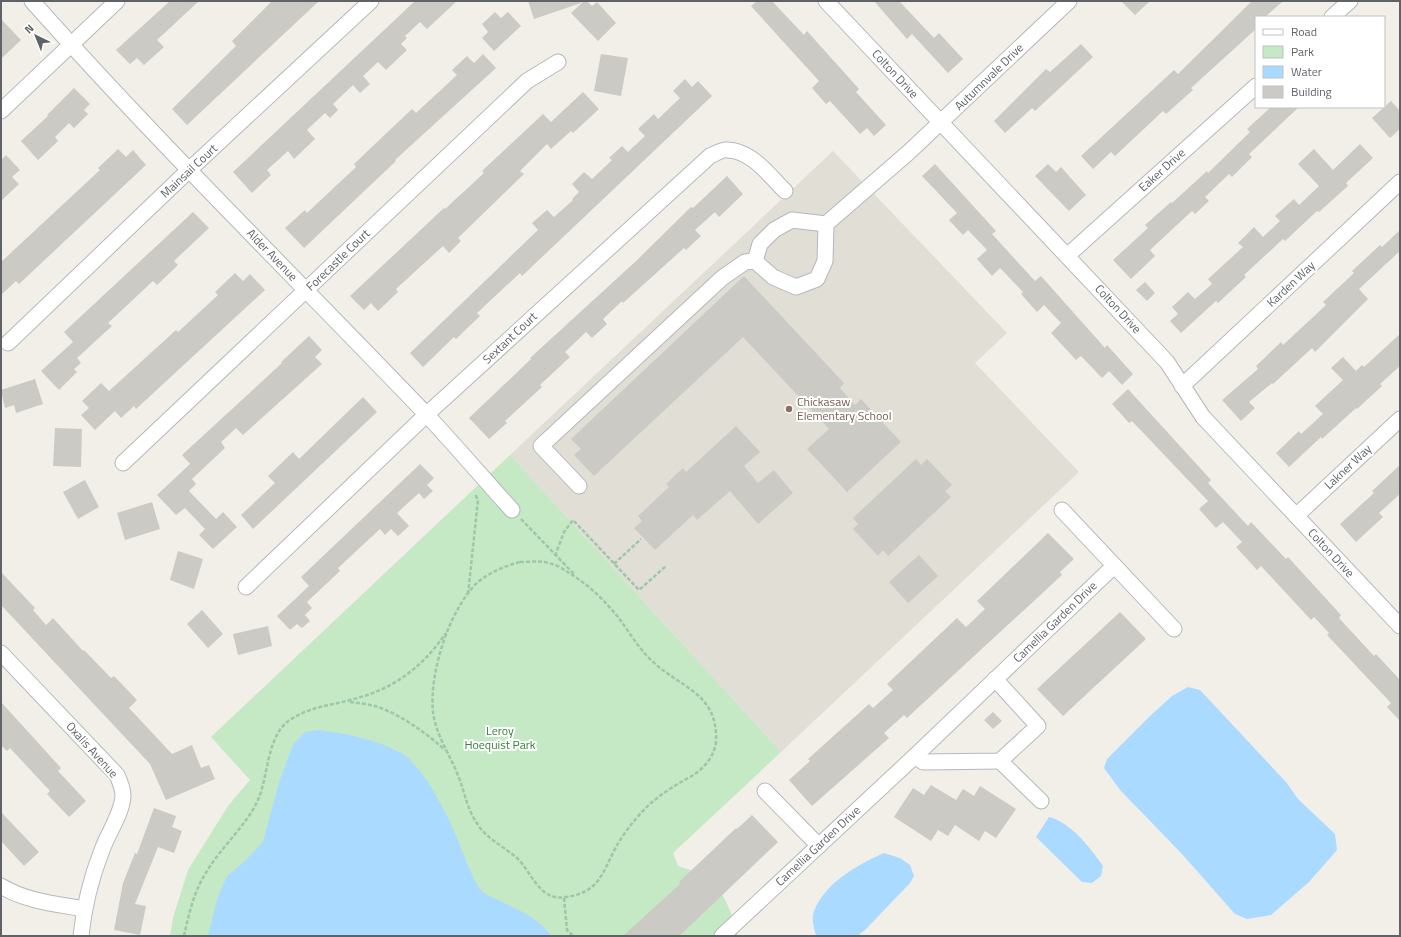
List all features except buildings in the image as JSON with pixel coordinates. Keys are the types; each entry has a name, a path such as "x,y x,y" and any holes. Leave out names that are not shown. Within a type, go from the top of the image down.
{"street":[{"name":"Alder Avenue","path":"32,1 71,45 189,170 426,415 512,510"},
{"path":"1,111 117,1"},
{"name":"Mainsail Court","path":"8,343 189,170 371,1"},
{"name":"Colton Drive","path":"826,1 1068,255 1167,362 1203,417 1400,626"},
{"name":"Autumnvale Drive","path":"826,224 941,123 1069,1"},
{"path":"1333,16 1350,1"},
{"name":"Forecastle Court","path":"123,463 527,81 558,62"},
{"name":"Eaker Drive","path":"1068,255 1255,87"},
{"name":"Autumnvale Drive","path":"909,152 927,143 955,137"},
{"name":"Sextant Court","path":"246,587 426,415 710,156 726,149 744,153 760,166 785,191"},
{"name":"Karden Way","path":"1182,386 1400,182"},
{"path":"579,486 541,446 722,278 744,262 755,261 773,278 796,287 817,278 825,261 826,224 792,220 774,230 760,244 755,261"},
{"name":"Lakner Way","path":"1296,516 1400,419"},
{"path":"1062,510 1174,629"},
{"name":"Camellia Garden Drive","path":"722,936 915,756 1114,566"},
{"name":"Oxalis Avenue","path":"1,653 118,775 122,785 123,796 120,808 95,866 84,909 81,936"},
{"path":"915,756 923,762 1000,761 1038,726 995,679"},
{"path":"1000,761 1041,801"},
{"path":"765,790 819,846"},
{"path":"1,886 8,890 41,900 84,909"}],"path":[{"path":"468,594 478,500 475,494"},
{"path":"449,628 436,664 432,691 438,734 458,775 466,803 481,828 492,840 519,860 544,893 555,897 564,898 582,893 597,884 606,872 616,847 634,821 650,803 666,790 696,774 709,761 716,745 716,727 712,712 705,701 648,658 602,599 555,556 512,510"},
{"path":"555,556 564,532 573,520 639,590 666,566"},
{"path":"614,564 641,539"},
{"path":"184,936 192,902 207,871 245,821 259,799 268,761 276,737 288,721 303,712 324,704 348,701 374,694 396,682 416,668 434,650 449,628 468,594 490,573 505,566 520,562 544,562 560,567 579,579"},
{"path":"348,701 377,707 397,716 432,738 446,752"},
{"path":"564,898 567,930 572,936"}],"shaded area":[{"name":"Chickasaw Elementary School","path":"833,151 1007,333 975,363 1079,472 781,752 510,455"}],"green space":[{"name":"Leroy Hoequist Park","path":"510,455 781,752 673,853 678,866 704,875 716,886 722,894 734,920 738,936 170,936 173,918 188,870 228,806 250,780 211,737"}],"water":[{"path":"1188,687 1200,690 1286,782 1298,799 1335,834 1337,850 1309,882 1271,915 1247,919 1235,914 1182,854 1121,791 1104,768 1107,759 1150,716 1172,696"},
{"path":"319,730 351,735 382,744 401,753 409,759 427,780 435,794 455,833 466,862 483,892 519,910 533,919 546,929 551,936 208,936 217,899 227,876 245,861 263,842 280,779 293,745 305,732"},
{"path":"1049,817 1073,830 1103,866 1101,876 1092,883 1082,882 1036,837"},
{"path":"884,853 900,858 910,865 914,876 910,883 865,930 857,936 816,935 813,923 813,914 826,891 853,869"}],"place":[{"name":"Chickasaw Elementary School","path":"789,409"}]}
